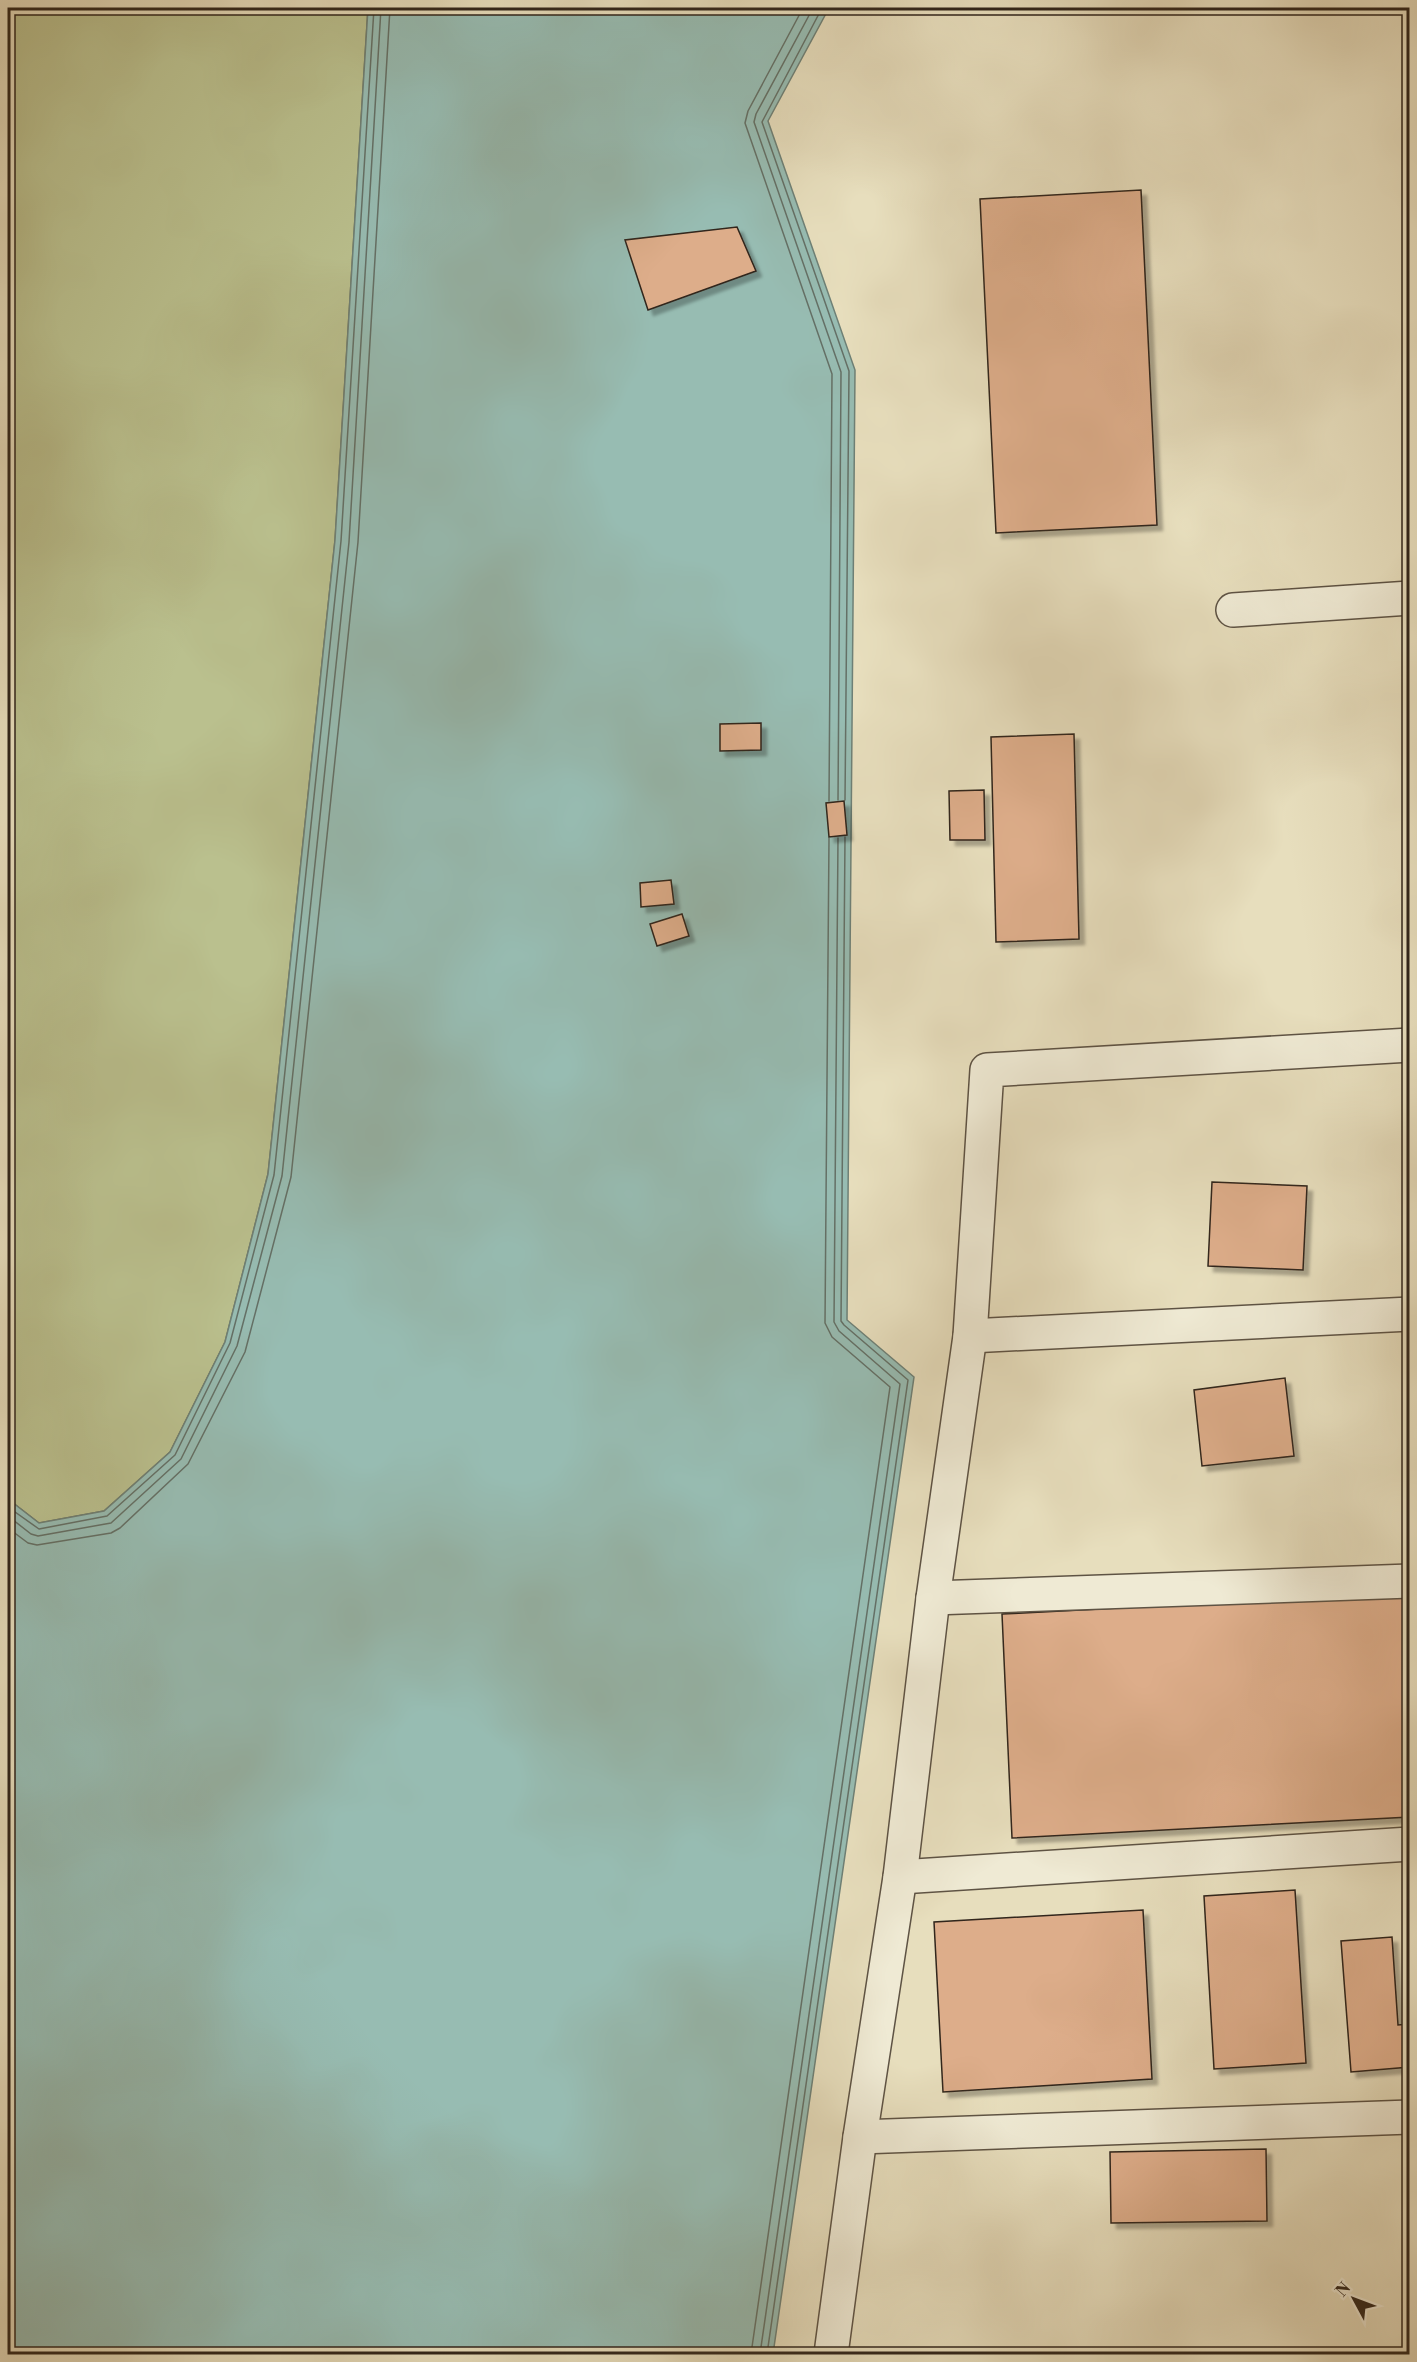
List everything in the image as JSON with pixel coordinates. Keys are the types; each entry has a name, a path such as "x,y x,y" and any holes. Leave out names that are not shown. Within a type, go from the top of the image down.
{"street":[{"path":"1233,610 1410,598"},
{"path":"831,2355 860,2137 900,1877 933,1598 970,1336 987,1070 1410,1045"},
{"path":"970,1336 1410,1314"},
{"path":"933,1598 1410,1581"},
{"path":"900,1877 1410,1844"},
{"path":"860,2137 1410,2117"}],"green space":[{"path":"8,8 368,8 335,540 268,1174 225,1342 170,1452 104,1511 39,1523 8,1499"}],"water":[{"path":"368,8 829,8 768,121 855,370 847,1320 914,1377 773,2354 8,2354 8,1499 39,1523 104,1511 170,1452 225,1342 268,1174 335,540"}],"building":[{"path":"1141,190 1157,525 996,533 980,199"},
{"path":"737,227 756,271 648,310 625,240"},
{"path":"761,723 761,750 720,751 720,724"},
{"path":"1074,734 1079,939 996,942 991,737"},
{"path":"984,790 985,840 950,840 949,791"},
{"path":"844,801 847,835 829,837 826,803"},
{"path":"671,880 674,904 641,907 640,883"},
{"path":"682,914 689,936 657,946 650,924"},
{"path":"1212,1182 1307,1186 1303,1270 1208,1266"},
{"path":"1285,1378 1294,1456 1202,1466 1194,1390"},
{"path":"1410,1593 1410,1817 1012,1838 1002,1614"},
{"path":"1295,1890 1306,2063 1214,2069 1204,1896"},
{"path":"1143,1910 1152,2079 943,2092 934,1922"},
{"path":"1392,1937 1398,2025 1410,2024 1410,2067 1351,2072 1341,1941"},
{"path":"1266,2149 1267,2221 1111,2223 1110,2152"}]}
